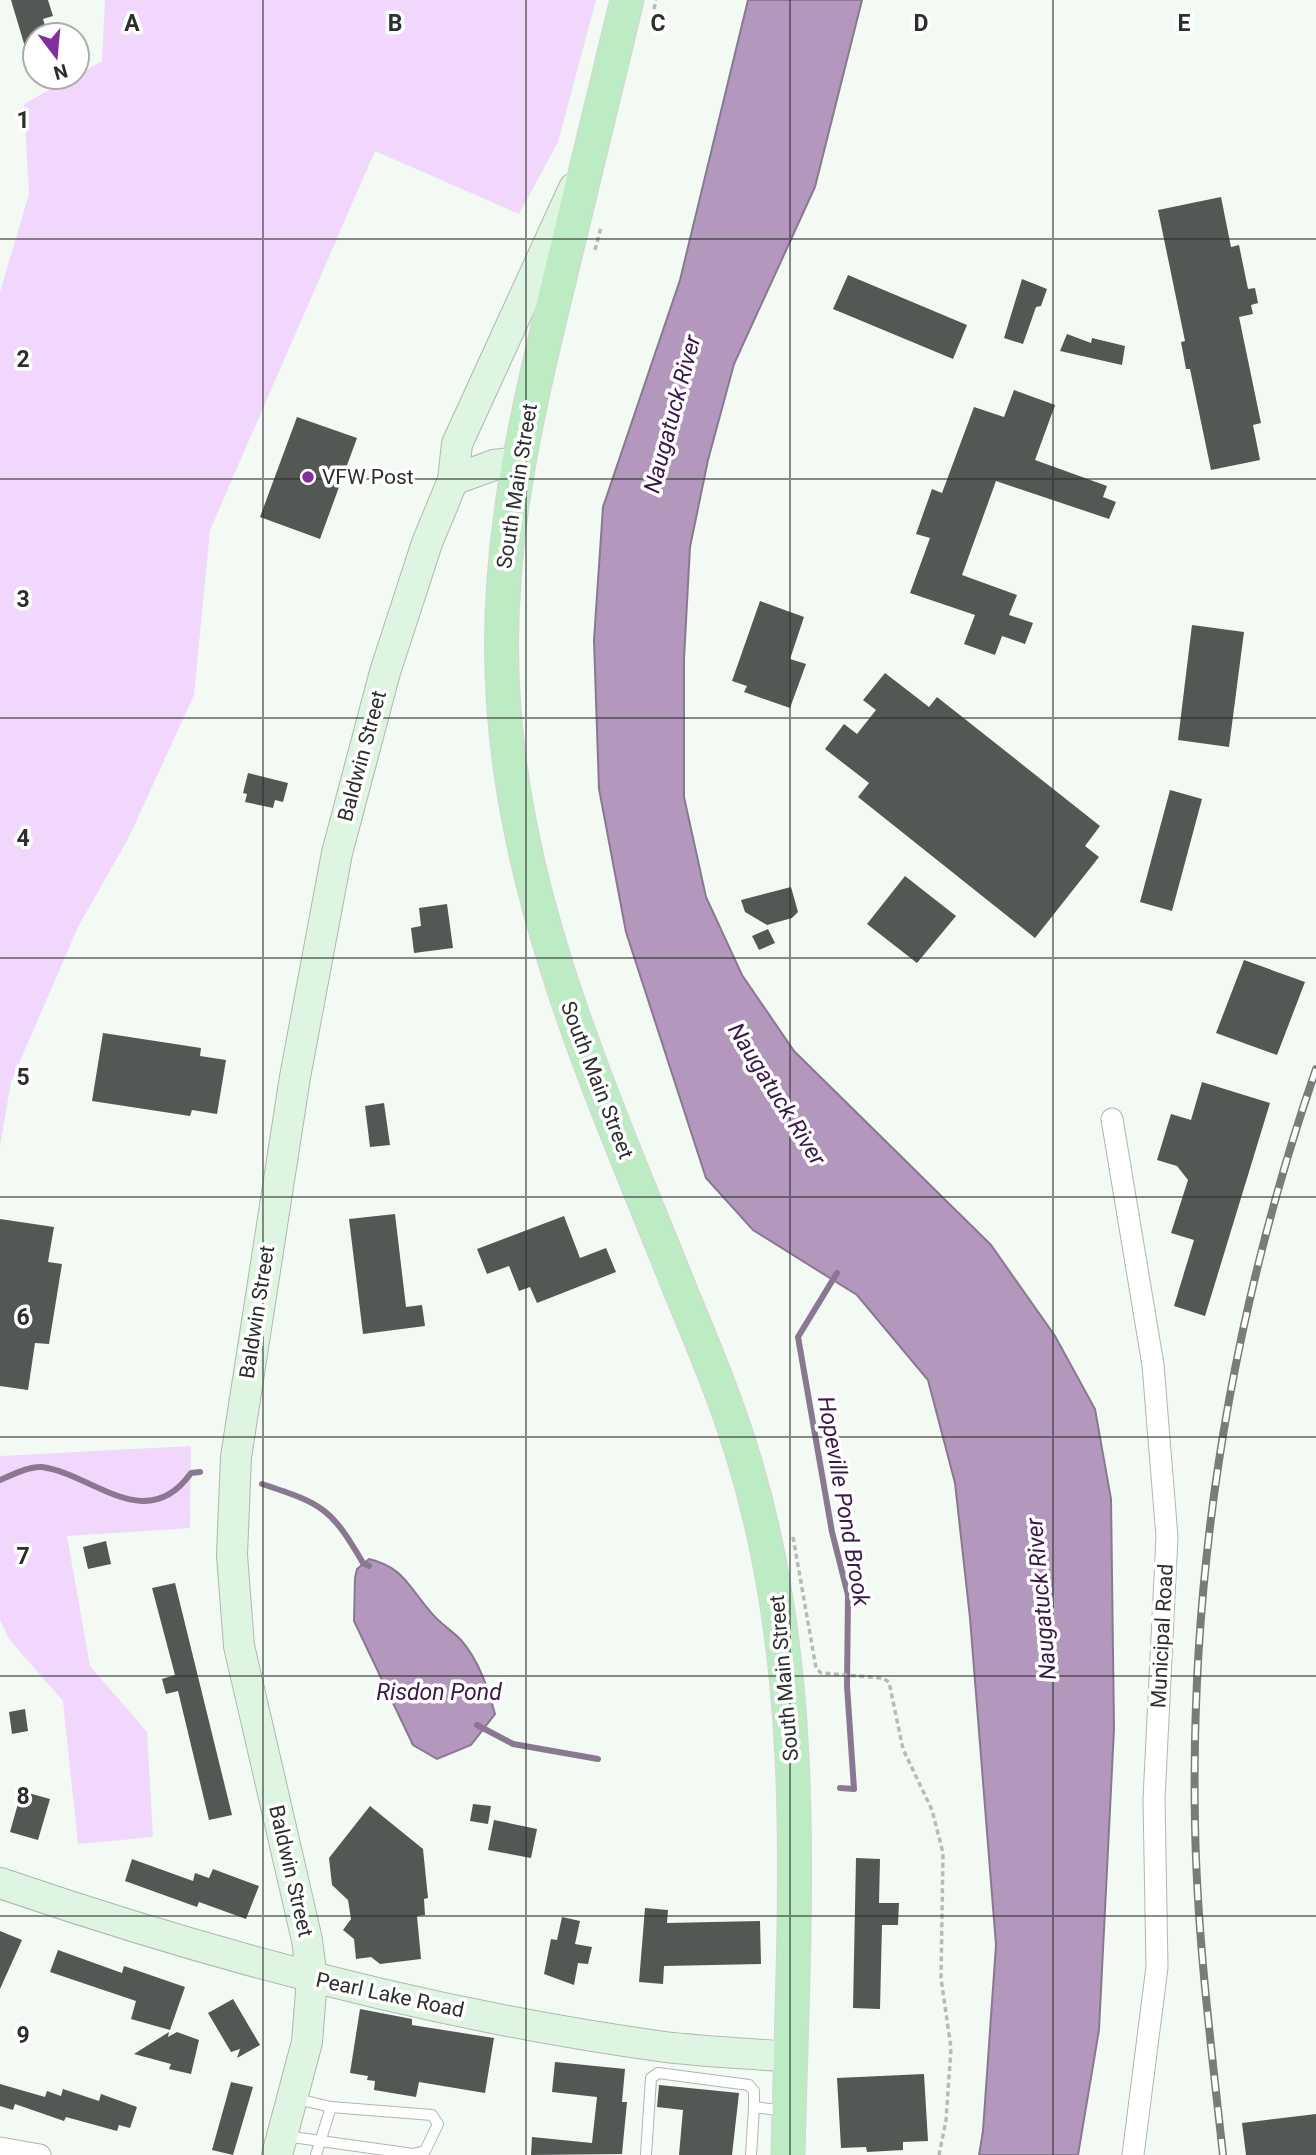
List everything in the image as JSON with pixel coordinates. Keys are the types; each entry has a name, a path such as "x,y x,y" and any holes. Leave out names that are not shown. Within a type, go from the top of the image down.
{"main road":[{"name":"South Main Street","path":"640,6 584,176 518,463 504,549 502,682 511,776 527,862 558,976 584,1051 735,1432 762,1526 779,1604 787,1673 793,1779 788,2155"},
{"name":"Baldwin Street","path":"279,2145 310,2030 312,1979 307,1940 239,1646 233,1555 236,1457 295,1077 337,853 385,672 427,543 453,480 457,443 567,199 584,176"},
{"path":"453,480 494,465 518,463"},
{"name":"Pearl Lake Road","path":"0,1883 83,1911 312,1979 659,2046 790,2057"}],"street":[{"name":"Municipal Road","path":"1112,1119 1153,1365 1167,1537 1154,1799 1157,1967 1133,2155"},
{"path":"0,2148 40,2155"}],"lane":[{"path":"646,2155 651,2078 658,2073 749,2085 754,2091 751,2155"},
{"path":"279,2145 319,2142 413,2154 425,2151 438,2124 432,2115 331,2107 292,2098"},
{"path":"316,2155 331,2107"},
{"path":"754,2107 789,2111"}],"path":[{"path":"640,6 656,0"},
{"path":"593,261 603,217"},
{"path":"790,1526 803,1582 816,1668 826,1673 886,1680 891,1686 903,1749 932,1810 943,1853 941,1978 951,2048 946,2120 939,2155"}],"shaded area":[{"path":"105,0 596,0 558,142 519,214 375,151 210,530 194,695 129,837 78,927 11,1082 0,1146 0,292 29,194 24,104 48,91 91,91 91,67 102,61"},
{"path":"191,1446 190,1528 67,1536 90,1666 147,1732 153,1837 78,1844 63,1701 9,1639 0,1620 0,1456"}],"water":[{"name":"Naugatuck River","path":"748,0 862,0 815,187 734,364 708,460 690,547 684,659 684,797 706,897 742,975 794,1051 991,1245 1055,1336 1095,1409 1111,1499 1114,1729 1099,2030 1078,2155 979,2155 996,1945 970,1618 955,1483 928,1380 857,1295 753,1230 706,1178 626,932 599,789 594,640 603,507 680,280"},
{"name":"Risdon Pond","path":"369,1559 397,1572 433,1614 461,1640 478,1666 495,1714 471,1745 437,1759 413,1745 354,1621 357,1569"}],"building":[{"path":"11,0 48,0 53,16 44,21 21,21 21,34"},
{"path":"1221,197 1231,247 1239,245 1248,289 1255,288 1258,303 1251,305 1253,314 1239,317 1261,423 1253,425 1260,460 1211,470 1190,369 1186,369 1181,342 1185,341 1158,210"},
{"path":"848,275 967,325 953,359 833,309"},
{"path":"1022,279 1047,289 1041,306 1036,307 1023,344 1004,338"},
{"path":"1067,334 1091,343 1092,338 1125,346 1122,365 1060,351"},
{"path":"1014,390 1055,405 1035,460 1107,486 1103,497 1116,502 1109,519 996,481 962,575 1017,595 1009,615 1033,623 1025,644 1002,636 995,655 964,644 975,615 910,593 930,538 916,534 932,489 942,493 974,407 1004,417"},
{"name":"VFW Post","path":"297,417 357,438 320,539 260,517"},
{"path":"760,601 804,617 790,659 806,664 790,708 744,692 747,686 732,681"},
{"path":"1192,625 1244,632 1229,747 1178,740"},
{"path":"885,673 929,707 937,697 1100,826 1085,846 1099,857 1035,938 858,797 869,783 825,749 844,724 857,734 876,710 863,700"},
{"path":"248,773 288,783 283,802 275,800 273,808 245,802 247,794 243,793"},
{"path":"1170,790 1202,799 1172,911 1140,902"},
{"path":"905,876 956,916 917,963 867,924"},
{"path":"791,887 798,912 792,918 767,925 745,912 741,900"},
{"path":"447,904 453,948 414,953 411,928 421,926 419,908"},
{"path":"768,929 775,943 759,950 752,936"},
{"path":"1244,960 1305,982 1277,1055 1216,1033"},
{"path":"103,1033 201,1048 200,1056 226,1060 217,1114 192,1110 190,1116 92,1101"},
{"path":"1202,1082 1270,1103 1205,1316 1174,1306 1194,1240 1171,1233 1188,1180 1177,1166 1157,1160 1171,1114 1191,1120"},
{"path":"384,1103 390,1145 370,1147 365,1106"},
{"path":"395,1214 406,1307 422,1305 425,1326 363,1334 349,1219"},
{"path":"564,1216 580,1258 606,1248 616,1272 537,1303 530,1287 519,1291 509,1266 487,1274 477,1249"},
{"path":"0,1219 54,1227 48,1262 62,1264 49,1344 35,1343 28,1390 0,1386"},
{"path":"106,1541 111,1564 88,1569 83,1547"},
{"path":"175,1583 232,1815 209,1820 178,1691 166,1694 162,1679 175,1675 152,1588"},
{"path":"25,1709 28,1731 12,1734 9,1712"},
{"path":"25,1792 50,1799 38,1840 10,1832 19,1800 23,1801"},
{"path":"473,1804 491,1806 488,1824 470,1821"},
{"path":"370,1806 423,1849 428,1898 424,1899 425,1915 417,1916 421,1959 380,1964 371,1957 356,1959 354,1939 343,1930 351,1919 348,1900 332,1885 329,1858"},
{"path":"494,1820 537,1829 531,1858 488,1850"},
{"path":"856,1858 880,1859 879,1903 899,1903 898,1925 882,1925 880,2009 853,2008"},
{"path":"132,1859 193,1881 195,1873 209,1878 213,1869 259,1886 246,1919 199,1902 197,1907 125,1881"},
{"path":"645,1908 668,1910 667,1923 760,1921 761,1964 664,1966 663,1984 639,1982"},
{"path":"562,1917 580,1921 575,1944 592,1947 588,1964 578,1963 574,1985 544,1974 551,1939 557,1940"},
{"path":"0,1931 22,1940 0,1989"},
{"path":"58,1950 122,1973 124,1966 185,1987 170,2030 131,2019 136,2001 50,1972"},
{"path":"233,1999 260,2045 237,2058 240,2049 231,2052 208,2013"},
{"path":"360,2009 412,2019 412,2025 494,2038 485,2093 419,2082 416,2097 374,2090 375,2081 367,2080 368,2076 350,2073"},
{"path":"169,2032 168,2037 177,2032 199,2040 191,2074 169,2069 171,2064 134,2054"},
{"path":"555,2062 625,2069 622,2102 627,2102 622,2154 531,2155 532,2137 592,2143 597,2097 552,2092"},
{"path":"924,2074 928,2141 903,2142 903,2150 867,2152 866,2147 841,2148 837,2078"},
{"path":"231,2082 253,2087 233,2155 212,2150"},
{"path":"0,2084 45,2097 47,2091 61,2096 63,2089 99,2101 101,2094 137,2107 130,2128 119,2125 117,2131 66,2117 64,2121 15,2104 13,2110 0,2106"},
{"path":"659,2085 739,2093 732,2155 679,2155 683,2110 657,2107"},
{"path":"1316,2114 1316,2155 1246,2155 1242,2123"}],"waterway":[{"name":"Hopeville Pond Brook","path":"837,1273 798,1337 832,1532 848,1595 847,1686 854,1789 840,1788"},
{"name":"Hopeville Pond Brook","path":"0,1480 26,1469 42,1467 138,1501 156,1500 174,1491 191,1473 200,1472"},
{"name":"Hopeville Pond Brook","path":"262,1484 299,1497 323,1510 342,1530 363,1563 369,1566"},
{"name":"Hopeville Pond Brook","path":"477,1725 513,1744 598,1759"}],"railway":[{"path":"1223,2155 1205,1990 1196,1866 1195,1727 1200,1632 1209,1536 1239,1347 1286,1161 1316,1069"}],"place":[{"name":"VFW Post","path":"308,477"}]}
